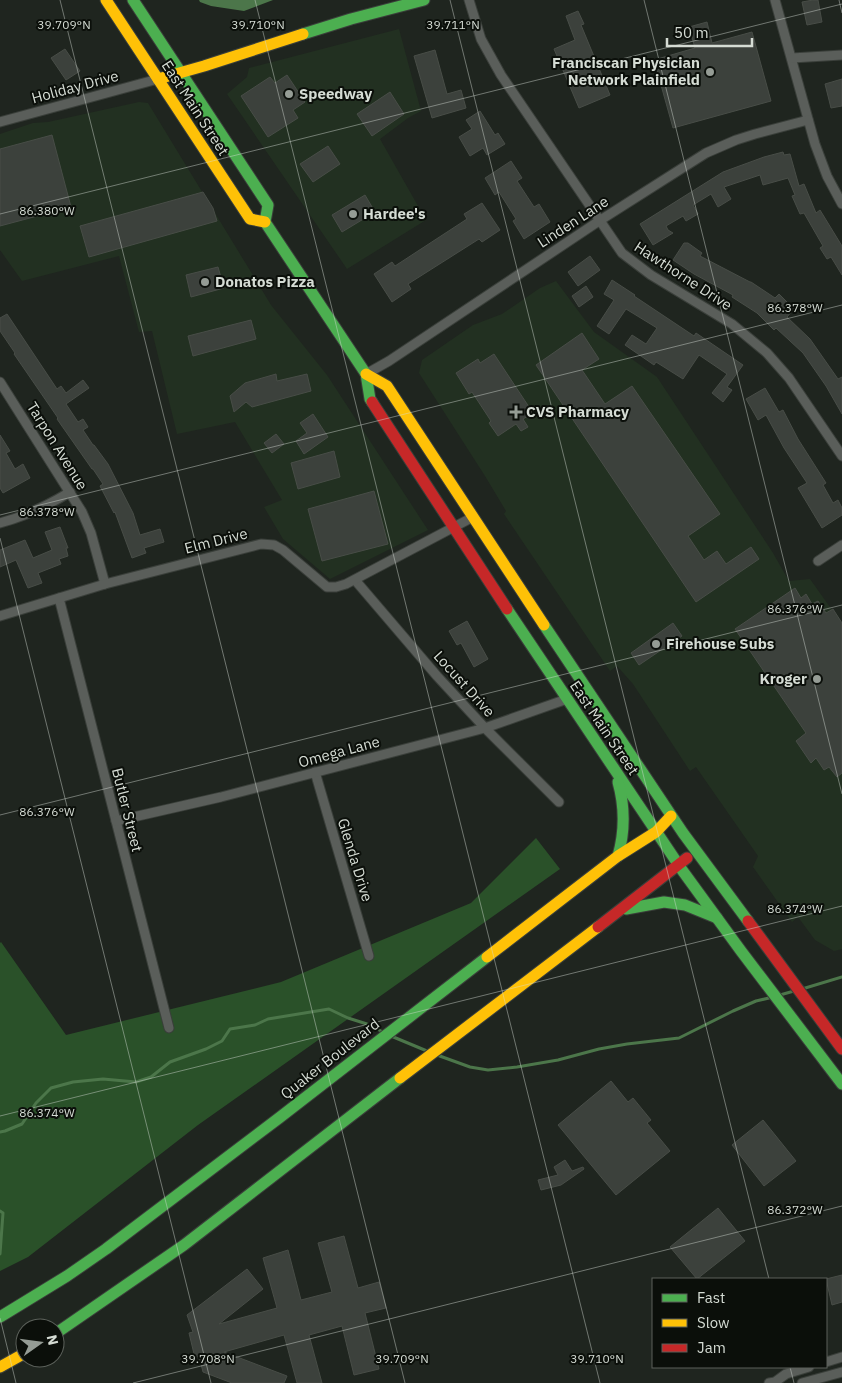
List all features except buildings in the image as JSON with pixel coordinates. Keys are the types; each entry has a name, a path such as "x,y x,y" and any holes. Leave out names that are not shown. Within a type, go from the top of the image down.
{"main road":[{"name":"East Main Street","path":"106,0 250,219 265,222"},
{"name":"East Main Street","path":"133,0 268,205 265,222 366,374 370,399 453,528 656,832 762,980 842,1084"},
{"path":"158,79 351,19 424,0"},
{"name":"East Main Street","path":"366,374 387,386 671,816 842,1049"},
{"path":"615,771 622,796 624,813 623,833 618,856"},
{"name":"Quaker Boulevard","path":"0,1317 106,1250 280,1118 618,856 656,832 671,816"},
{"path":"65,1328 184,1246 696,851"},
{"path":"620,910 664,902 685,906 717,918"},
{"path":"0,1367 15,1359"}],"street":[{"name":"Hawthorne Drive","path":"469,0 481,38 500,75 622,252 651,274 732,324 767,353 789,378 842,455"},
{"path":"776,0 815,144 827,176 842,204"},
{"path":"792,58 842,55"},
{"name":"Holiday Drive","path":"0,122 158,79"},
{"name":"Linden Lane","path":"366,374 706,153 736,140 808,120"},
{"name":"Tarpon Avenue","path":"0,382 87,521 104,584"},
{"path":"0,523 36,511 70,492"},
{"name":"Elm Drive","path":"0,616 104,584 261,544 274,545 283,550 327,587 336,587 355,580 473,517"},
{"path":"818,561 842,545"},
{"name":"Locust Drive","path":"355,580 485,728 559,802"},
{"name":"Butler Street","path":"58,598 169,1028"},
{"name":"Omega Lane","path":"116,821 485,728 567,699"},
{"name":"Glenda Drive","path":"314,772 369,956"},
{"path":"827,1362 842,1357"},
{"path":"774,1383 786,1374 806,1368"},
{"path":"802,1383 842,1372"}],"shaded area":[{"path":"199,0 273,0 244,11 211,6"},
{"path":"399,29 421,111 408,118 380,139 426,220 347,269 227,94 247,77 249,68"},
{"path":"139,102 148,103 271,305 327,375 428,530 330,579 283,539 264,507 282,500 235,422 177,434 152,331 139,332 119,256 22,281 0,250 0,134 33,123 48,122"},
{"path":"556,281 594,332 657,377 773,553 789,581 810,579 842,624 842,949 834,951 815,940 798,917 792,922 753,867 758,856 696,767 690,771 633,684 617,666 610,671 504,514 506,511 485,476 419,373 422,360 473,325 502,314 540,288"},
{"path":"536,838 560,869 198,1125 28,1257 0,1271 1,942 66,1035 281,982 471,903"}],"waterway":[{"path":"802,989 842,977"},
{"path":"780,995 794,991"},
{"path":"437,1055 470,1067 488,1070 558,1060 599,1049 679,1038 733,1011 756,1001 769,998"},
{"path":"0,1132 22,1124 36,1103 51,1088 73,1082 103,1079 136,1082 151,1077 170,1062 222,1041 230,1029 255,1025 268,1019 329,1009 381,1031"},
{"path":"391,1036 427,1051"},
{"path":"0,1211 3,1213 0,1254"}],"traffic: fast":[{"path":"133,0 268,205 265,222 366,374 372,402"},
{"path":"303,34 424,0"},
{"path":"507,609 682,870 842,1084"},
{"path":"544,625 683,833 748,921"},
{"path":"618,782 623,819 618,856"},
{"path":"626,909 664,902 685,905 717,918"},
{"path":"0,1317 67,1276 106,1249 487,957"},
{"path":"65,1327 184,1245 400,1078"}],"traffic: slow":[{"path":"106,0 250,219 265,222"},
{"path":"158,79 303,34"},
{"path":"366,374 387,386 544,625"},
{"path":"487,957 618,856 656,832 671,816"},
{"path":"400,1078 598,927"},
{"path":"0,1367 15,1359"}],"traffic: jam":[{"path":"372,402 507,609"},
{"path":"598,927 687,858"},
{"path":"748,921 842,1049"}],"place":[{"name":"Franciscan Physician Network Plainfield","path":"710,72"},
{"name":"Speedway","path":"289,94"},
{"name":"Hardee's","path":"353,214"},
{"name":"Donatos Pizza","path":"205,282"},
{"name":"CVS Pharmacy","path":"516,412"},
{"name":"Firehouse Subs","path":"656,644"},
{"name":"Kroger","path":"817,679"}]}
